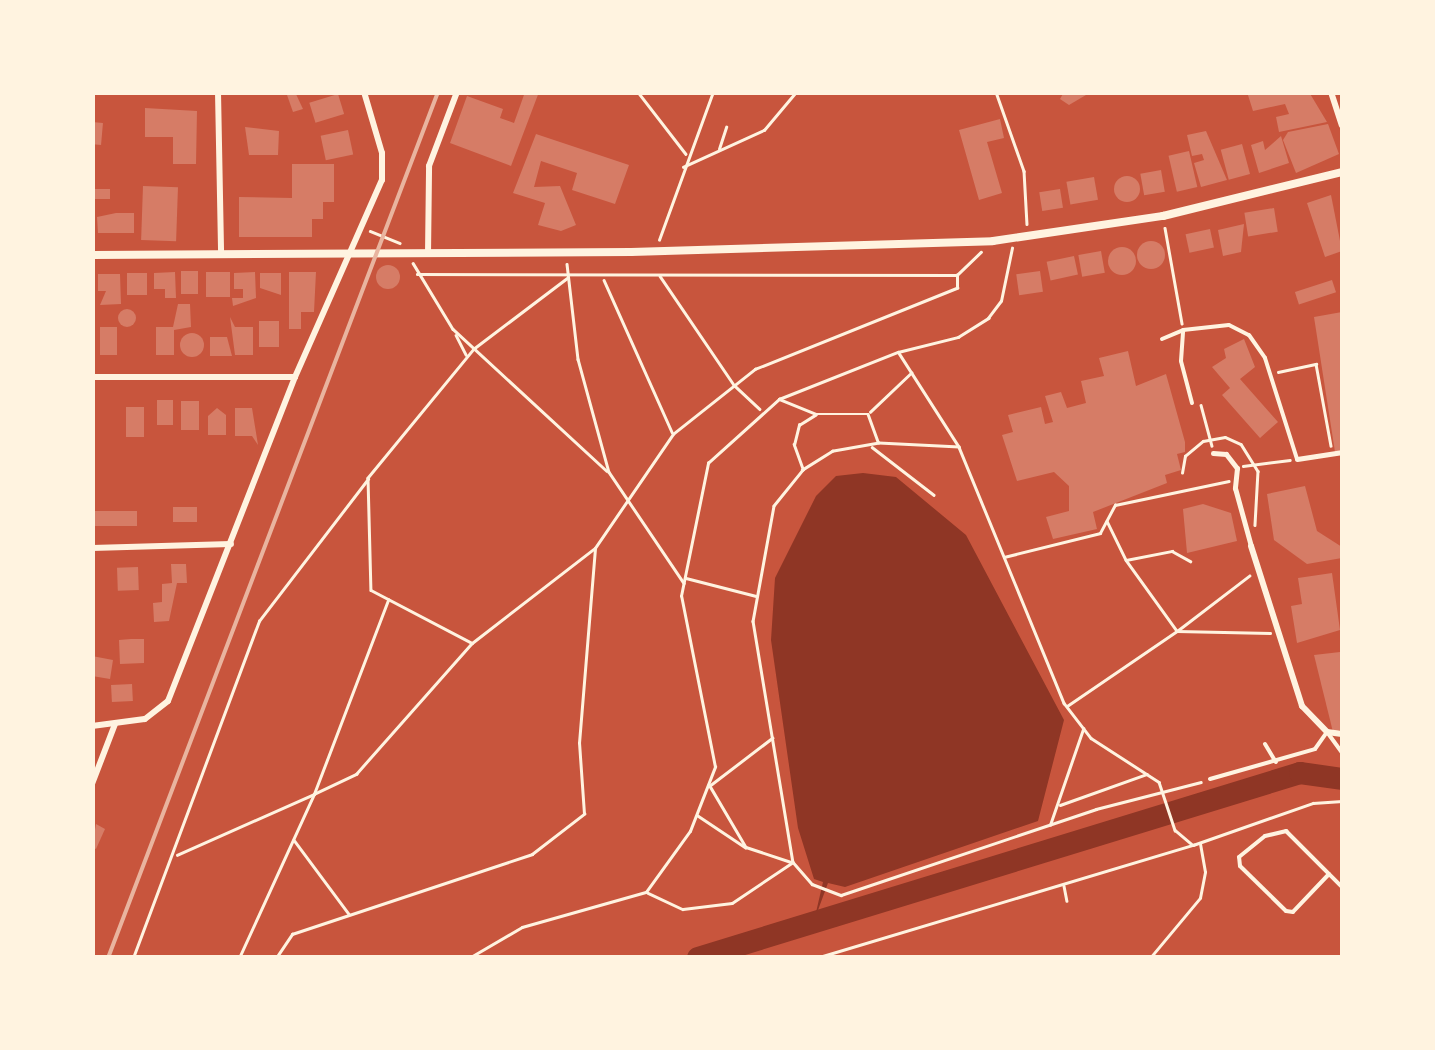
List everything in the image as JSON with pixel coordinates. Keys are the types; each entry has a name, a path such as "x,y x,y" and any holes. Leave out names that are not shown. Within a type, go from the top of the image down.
{"street":[{"path":"218,92 221,256"},
{"path":"92,726 145,718 168,701 295,377 382,180 382,153 364,92"},
{"path":"428,255 429,166 457,92"},
{"path":"1330,92 1342,124"},
{"path":"92,255 567,253 993,241 1164,216 1342,172"},
{"path":"92,378 295,377"},
{"path":"1213,452 1231,458 1275,634 1302,706 1328,732 1342,734"},
{"path":"1297,459 1342,452"},
{"path":"92,548 231,544"},
{"path":"92,784 115,724"}],"lane":[{"path":"1162,339 1183,330 1230,325 1249,334 1265,358 1266,374 1297,459"},
{"path":"1183,330 1181,362 1192,403"},
{"path":"1210,779 1315,748 1328,732 1342,753"},
{"path":"1265,744 1276,762"},
{"path":"1328,874 1293,912 1286,910 1240,866 1239,857 1265,836 1286,830 1342,887"}],"path":[{"path":"638,92 687,155"},
{"path":"656,251 680,168 713,92"},
{"path":"680,168 764,130 796,92"},
{"path":"646,892 697,814 715,767 684,580 708,463 760,410 779,399 898,352 958,338 988,318 1001,301 1007,256 1030,218 1024,171 996,92"},
{"path":"718,150 726,127"},
{"path":"1164,216 1183,330"},
{"path":"360,227 399,243"},
{"path":"418,274 568,278 957,275 993,241"},
{"path":"567,253 578,359 608,472 624,501 684,580 757,596"},
{"path":"387,254 413,262 468,358"},
{"path":"659,275 734,384 760,410"},
{"path":"176,856 356,774 472,642 595,548 624,501 650,474 673,434 734,384 755,369 957,288 957,275"},
{"path":"602,277 673,434"},
{"path":"133,958 176,856 259,621 474,348 568,278"},
{"path":"453,330 608,472"},
{"path":"898,352 959,447 1066,707 1084,728 1148,774 1165,792 1176,830 1193,844"},
{"path":"1266,374 1316,364 1332,454"},
{"path":"779,399 816,414 868,414 912,372"},
{"path":"1192,403 1200,402 1211,444"},
{"path":"803,470 794,445 799,425 816,414"},
{"path":"868,414 879,444"},
{"path":"959,447 879,444 833,451 803,470 774,506 753,621 793,862 812,884 840,895 1049,826 1210,779"},
{"path":"870,446 934,495"},
{"path":"1243,466 1297,459"},
{"path":"368,478 371,590 472,642"},
{"path":"1002,557 1100,533 1115,505 1235,481"},
{"path":"1106,520 1126,560 1177,631"},
{"path":"276,958 292,934 532,854 584,814 580,743 595,548"},
{"path":"1126,560 1172,552 1190,561"},
{"path":"1066,707 1258,570"},
{"path":"239,958 314,794 389,599"},
{"path":"1177,631 1275,634"},
{"path":"1049,826 1058,806 1064,769 1084,728"},
{"path":"710,786 773,738"},
{"path":"1058,806 1148,774"},
{"path":"710,786 746,848"},
{"path":"816,958 1200,843 1314,803 1342,801"},
{"path":"697,814 746,848 793,862"},
{"path":"294,839 350,915"},
{"path":"1150,958 1200,898 1206,872 1200,843"},
{"path":"468,958 522,927 646,892 682,909 732,903 793,862"},
{"path":"1064,884 1067,901"}],"shaded area":[{"path":"863,473 896,477 966,535 1064,720 1038,821 845,887 828,883 814,921 823,882 814,879 798,828 771,640 775,578 816,496 836,476"}],"building":[{"path":"295,92 303,109 293,112 287,95"},
{"path":"525,92 539,92 511,166 450,143 467,96 503,109 500,118 514,123"},
{"path":"1064,92 1086,95 1069,105 1060,99"},
{"path":"1247,92 1309,92 1327,122 1279,132 1276,117 1289,114 1285,104 1253,111"},
{"path":"338,94 344,114 315,123 309,103"},
{"path":"145,108 197,111 196,164 173,164 173,137 145,137"},
{"path":"1000,119 1004,138 987,142 1002,193 979,200 959,130"},
{"path":"92,122 103,123 101,145 92,144"},
{"path":"1328,124 1339,154 1296,173 1283,140 1288,132"},
{"path":"245,127 279,131 278,155 249,155"},
{"path":"348,130 353,154 326,160 321,136"},
{"path":"1206,131 1227,180 1201,187 1194,163 1204,160 1202,154 1192,156 1187,135"},
{"path":"536,134 629,165 615,204 572,190 577,173 541,161 534,187 560,186 576,225 561,231 538,225 545,203 513,193"},
{"path":"1281,136 1289,163 1259,173 1251,145 1263,141 1265,150"},
{"path":"1242,144 1250,174 1229,180 1221,150"},
{"path":"1189,151 1197,187 1177,192 1169,156"},
{"path":"292,164 334,164 334,202 323,202 323,219 312,219 312,237 239,237 239,197 292,198"},
{"path":"1161,170 1165,192 1144,195 1140,174"},
{"path":"1127,176 1136,180 1140,189 1136,198 1127,202 1118,198 1114,189 1118,180"},
{"path":"1094,177 1098,200 1070,205 1066,182"},
{"path":"143,186 178,187 176,241 141,240"},
{"path":"94,189 110,189 110,199 94,199"},
{"path":"1060,189 1063,208 1042,211 1039,192"},
{"path":"1331,195 1342,251 1325,257 1307,203"},
{"path":"1274,208 1278,232 1248,236 1244,213"},
{"path":"134,213 134,233 98,233 97,217"},
{"path":"1244,224 1241,252 1223,256 1218,230"},
{"path":"1210,229 1214,248 1189,253 1186,234"},
{"path":"1151,241 1161,245 1165,255 1161,265 1151,269 1141,265 1137,255 1141,245"},
{"path":"1122,247 1132,251 1136,261 1132,271 1122,275 1112,271 1108,261 1112,251"},
{"path":"1101,251 1105,273 1082,277 1078,255"},
{"path":"1074,256 1078,275 1051,280 1047,262"},
{"path":"388,265 397,268 397,286 388,289 379,286 376,277 379,268"},
{"path":"181,271 198,271 198,294 181,294"},
{"path":"1040,271 1043,292 1019,295 1016,274"},
{"path":"175,272 176,298 165,298 165,289 154,289 154,273"},
{"path":"206,272 230,272 230,297 206,297"},
{"path":"255,272 256,298 233,306 232,298 243,298 243,289 234,289 234,273"},
{"path":"289,272 316,272 314,312 301,312 301,329 289,329"},
{"path":"127,273 147,273 147,295 127,295"},
{"path":"260,273 281,273 281,295 260,288"},
{"path":"98,274 120,274 121,304 100,305 106,291 98,291"},
{"path":"1332,280 1336,292 1299,304 1295,292"},
{"path":"178,304 190,304 191,327 174,330 174,355 156,355 156,327 173,327"},
{"path":"127,309 136,318 127,327 118,318"},
{"path":"1342,312 1342,451 1335,452 1314,317"},
{"path":"230,317 235,327 253,327 253,355 235,355"},
{"path":"259,321 279,321 279,347 259,347"},
{"path":"100,327 117,327 117,355 100,355"},
{"path":"192,333 201,336 201,354 192,357 183,354 180,345 183,336"},
{"path":"210,337 227,337 232,356 210,356"},
{"path":"1244,339 1255,367 1240,379 1278,422 1260,438 1222,395 1230,388 1212,367 1226,358 1224,349"},
{"path":"1128,351 1136,386 1166,374 1185,442 1185,452 1177,454 1181,470 1165,475 1167,483 1093,512 1097,529 1053,539 1046,517 1069,511 1069,486 1054,472 1017,481 1002,435 1013,432 1008,415 1041,407 1045,424 1053,422 1045,396 1061,392 1067,408 1086,403 1081,381 1104,376 1099,358"},
{"path":"157,400 173,400 173,425 157,425"},
{"path":"181,401 199,401 199,430 181,430"},
{"path":"126,407 144,407 144,437 126,437"},
{"path":"217,408 226,415 226,435 208,435 208,416"},
{"path":"235,408 252,408 258,445 252,436 235,436"},
{"path":"1305,486 1317,531 1342,547 1342,558 1307,564 1274,540 1267,494"},
{"path":"1203,504 1231,513 1237,541 1187,553 1183,509"},
{"path":"173,507 197,507 197,522 173,522"},
{"path":"93,511 137,511 137,526 93,526"},
{"path":"171,564 186,564 187,583 177,583 169,621 154,622 153,603 162,602 162,584 172,583"},
{"path":"138,567 139,590 118,591 117,568"},
{"path":"1332,573 1340,630 1297,643 1291,606 1302,604 1298,578"},
{"path":"144,639 144,663 120,664 119,640"},
{"path":"1340,652 1342,730 1333,732 1314,655"},
{"path":"92,656 113,660 110,679 92,676"},
{"path":"132,684 133,701 112,702 111,685"},
{"path":"96,824 105,829 96,849 92,847"}],"waterway":[{"path":"698,958 1300,773 1342,779"}],"railway":[{"path":"108,958 438,92"}]}
